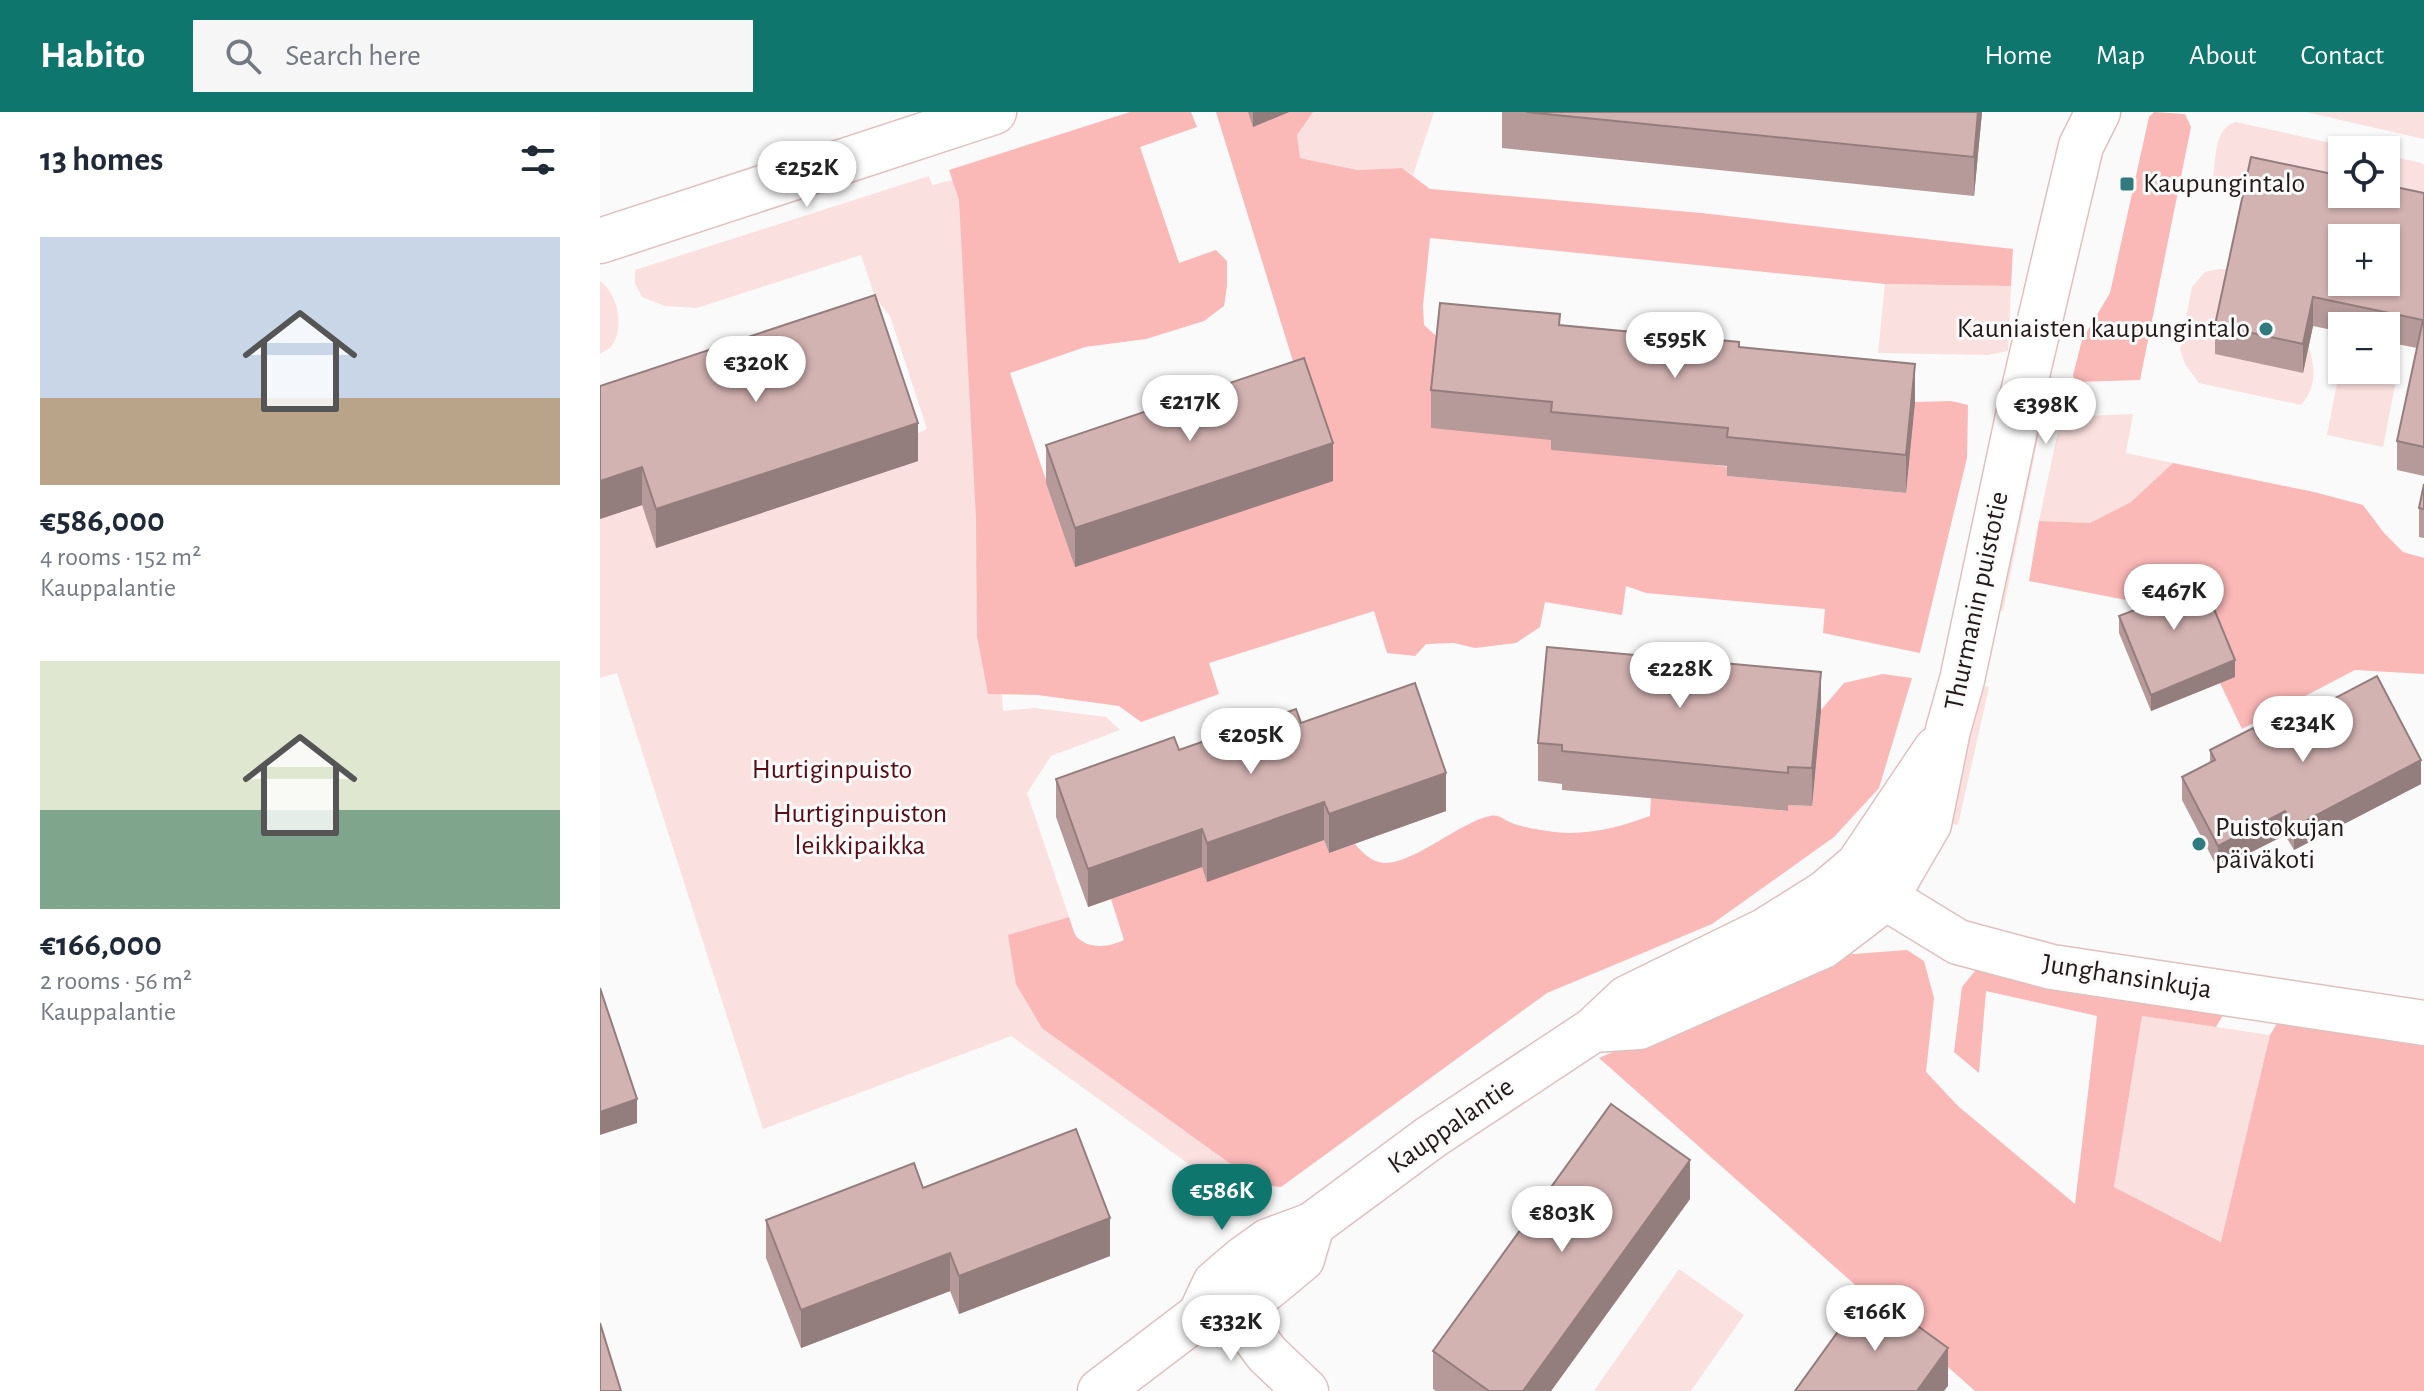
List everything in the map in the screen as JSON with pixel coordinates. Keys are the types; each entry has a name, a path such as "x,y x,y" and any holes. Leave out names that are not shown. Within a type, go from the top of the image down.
{"street":[{"path":"600,241 994,112"},
{"name":"Thurmanin puistotie","path":"1886,898 1929,824 2022,397 2086,123"},
{"name":"Thurmanin puistotie","path":"1858,865 1948,730"},
{"name":"Junghansinkuja","path":"1858,865 1886,898 1958,942 2052,967 2424,1023"},
{"name":"Kauppalantie","path":"1100,1391 1217,1302 1243,1259 1268,1241 1312,1225 1431,1137 1593,1030 1627,998 1766,930 1825,893 1858,865"},
{"name":"Kauppalantie","path":"1593,1030 1639,1027 1823,946 1886,898"},
{"path":"1217,1302 1306,1391"}],"green space":[{"path":"1313,112 1434,112 1413,175 1402,168 1357,170 1300,158 1296,135"},
{"path":"2306,112 2424,112 2424,139 2310,113"},
{"path":"2236,122 2328,142 2328,202 2213,178 2220,137 2229,125"},
{"path":"2400,158 2424,165 2424,204 2420,222 2354,208 2400,208"},
{"name":"Hurtiginpuisto","path":"977,174 989,528 1003,711 1035,708 1106,717 1120,730 1051,756 1027,793 1069,917 1020,932 1274,1174 1247,1206 1011,1036 763,1129 617,673 600,678 600,519 642,504 656,547 927,429 890,316 875,297 861,255 697,308 665,306 642,297 635,283 635,270 929,176 932,185"},
{"path":"2233,269 2302,373 2309,347 2313,377 2310,391 2301,405 2199,383 2185,364 2180,349 2192,287 2205,272"},
{"path":"600,281 615,302 619,320 616,339 611,347 600,354"},
{"path":"1885,284 2011,286 2008,351 1988,355 1878,353"},
{"path":"2337,384 2395,385 2383,447 2327,435"},
{"path":"2133,414 2126,453 2173,463 2131,502 2090,523 2039,521 2061,417"},
{"path":"2032,426 2040,428 2003,611 1995,610"},
{"path":"1974,684 1989,687 1958,825 1944,822"},
{"path":"2142,1016 2270,1035 2222,1242 2114,1187"},
{"path":"1679,1269 1744,1315 1691,1391 1594,1391"}],"shaded area":[{"path":"1130,112 1191,112 1197,127 1140,147 1179,263 1216,250 1227,261 1224,306 1204,321 1146,339 1085,347 1010,373 1047,483 1304,397 1216,112 1313,112 1297,135 1300,158 1357,170 1402,168 1430,189 1701,213 2013,249 2011,286 1885,284 1430,238 1424,325 1552,440 1728,467 1727,476 1906,493 1915,402 1951,401 1968,405 1967,458 1920,653 1823,633 1825,609 1646,593 1626,586 1622,615 1545,602 1540,627 1516,643 1475,648 1454,643 1426,644 1415,656 1387,653 1374,611 1209,663 1219,694 1141,722 1119,706 1038,695 988,694 977,636 976,517 959,200 949,170"},
{"path":"2154,112 2185,114 2191,127 2140,380 2075,382 2073,375 2082,340 2110,293 2149,117"},
{"path":"2173,463 2363,505 2403,552 2424,558 2424,674 2355,670 2242,729 2220,683 2235,676 2131,601 2029,581 2039,521 2090,523 2131,502"},
{"path":"1883,674 1912,678 1879,788 1834,837 1712,924 1547,993 1281,1187 1260,1185 1042,1028 1016,984 1008,935 1069,917 1076,936 1087,944 1106,946 1124,940 1111,899 1202,867 1208,881 1324,840 1329,853 1355,844 1371,859 1391,863 1418,853 1490,816 1554,832 1591,832 1650,816 1651,798 1787,811 1788,805 1812,806 1821,710 1844,683"},
{"path":"1907,950 1924,961 1934,998 1926,1072 1958,1106 2075,1204 2097,1016 1986,991 1979,1073 1954,1052 1962,987 1979,966 2226,1010 2216,1027 2142,1016 2114,1187 2221,1242 2270,1035 2281,1017 2424,1039 2424,1391 1975,1391 1599,1058 1840,955"}],"building":[{"path":"1526,112 1978,112 1974,157"},
{"name":"Kauniaisten kaupungintalo","path":"2251,157 2328,173 2328,208 2400,208 2400,188 2424,193 2424,447 2397,441 2423,320 2400,315 2400,312 2385,312 2313,297 2303,344 2215,325"},
{"path":"875,295 918,423 656,509 642,467 600,481 600,386"},
{"path":"1440,303 1560,314 1559,325 1739,342 1739,347 1915,364 1906,455 1727,437 1728,428 1551,412 1552,402 1431,390"},
{"path":"1304,358 1333,443 1075,528 1046,445"},
{"path":"2424,484 2424,509 2419,508"},
{"path":"2170,569 2179,592 2203,582 2235,660 2151,695 2119,616 2140,608 2131,585"},
{"path":"1547,647 1821,672 1812,768 1788,767 1788,773 1562,751 1562,745 1538,743"},
{"path":"2377,676 2421,760 2294,827 2285,811 2218,846 2182,777 2215,760 2210,750 2253,728 2259,738"},
{"path":"1415,683 1446,773 1329,814 1324,802 1207,843 1202,829 1088,869 1056,779 1174,737 1179,750 1296,709 1301,723"},
{"path":"600,988 637,1099 600,1112"},
{"path":"1611,1104 1690,1160 1523,1391 1489,1391 1433,1351"},
{"path":"1076,1129 1110,1218 959,1276 950,1253 801,1310 766,1220 914,1163 923,1188"},
{"path":"1868,1290 1948,1348 1917,1391 1795,1391"},
{"path":"600,1323 621,1391 600,1391"}],"place":[{"name":"Kaupungintalo","path":"2127,184"},
{"name":"Kauniaisten kaupungintalo","path":"2266,329"},
{"name":"Puistokujan päiväkoti","path":"2199,844"}],"park label":[{"name":"Hurtiginpuiston leikkipaikka","path":"860,830"}]}
